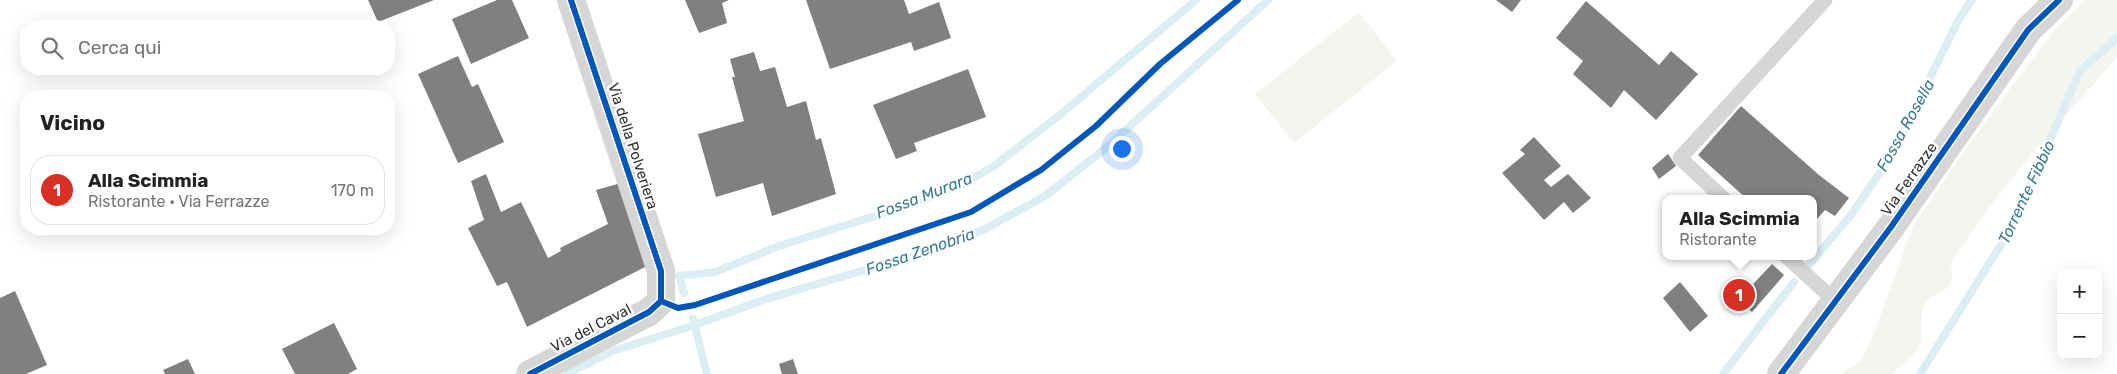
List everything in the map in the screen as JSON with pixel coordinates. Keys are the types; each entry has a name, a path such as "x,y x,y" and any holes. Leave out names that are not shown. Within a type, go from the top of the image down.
{"street":[{"name":"Via della Polveriera","path":"571,0 661,271 661,301"},
{"name":"Via Ferrazze","path":"1781,374 1836,302 2028,30 2059,0"},
{"name":"Via del Caval","path":"530,374 649,312 661,301"}],"lane":[{"path":"1720,195 1680,158 1825,0"},
{"path":"1790,260 1836,302"}],"shaded area":[{"path":"2085,0 2117,0 2117,57 2020,168 1951,262 1952,282 1924,305 1920,344 1915,353 1894,374 1841,374 1862,360 1877,325 1913,226 1957,161 2055,29"},
{"path":"1359,12 1397,61 1294,143 1255,94"}],"building":[{"path":"368,0 434,0 383,20 377,20"},
{"path":"497,0 512,0 529,38 471,64 452,19"},
{"path":"685,0 729,0 722,3 727,23 699,33"},
{"path":"806,0 904,0 909,14 939,2 951,38 914,51 911,42 830,69"},
{"path":"1496,0 1521,0 1512,12"},
{"path":"1586,1 1659,65 1671,51 1698,74 1656,120 1624,90 1611,108 1573,74 1583,61 1556,38"},
{"path":"754,52 760,71 775,67 787,107 806,101 816,140 821,138 836,194 772,216 763,183 716,197 698,134 744,121 732,77 735,77 730,59"},
{"path":"458,56 472,87 478,84 504,142 458,163 418,74"},
{"path":"968,69 986,117 914,143 917,151 896,159 873,105"},
{"path":"1741,106 1819,175 1849,198 1835,216 1825,210 1817,219 1817,195 1743,195 1698,155"},
{"path":"1534,137 1561,166 1544,180 1551,187 1568,174 1591,198 1573,213 1564,202 1544,220 1502,173 1525,154 1520,150"},
{"path":"1668,154 1676,166 1659,179 1652,168"},
{"path":"486,174 501,212 521,202 548,258 561,251 560,248 608,224 596,190 621,183 649,265 527,327 507,282 497,286 468,228 484,220 471,181"},
{"path":"1772,264 1784,275 1752,312 1739,299"},
{"path":"1680,282 1708,316 1690,332 1663,298"},
{"path":"15,291 47,365 26,374 0,374 0,298"},
{"path":"334,323 357,369 348,374 295,374 282,349"},
{"path":"188,359 195,374 165,374 163,370"},
{"path":"793,359 798,374 782,374 779,364"}],"waterway":[{"name":"Fossa Murara","path":"684,293 679,276 715,272 779,246 894,210 961,185 994,166 1061,114 1196,0"},
{"name":"Fossa Zenobria","path":"567,374 616,350 695,325 763,300 933,250 985,229 1045,196 1106,148 1268,0"},
{"name":"Fossa Rosella","path":"1817,255 1851,215 1893,153 1959,19 1972,0"},
{"name":"Torrente Fibbio","path":"1920,374 2012,227 2080,71 2117,38"},
{"name":"Fossa Rosella","path":"1808,266 1813,260"},
{"name":"Fossa Rosella","path":"1723,374 1794,282"},
{"name":"Fossa Murara","path":"693,319 707,374"}],"cycle path":[{"path":"571,0 661,271 661,301"},
{"path":"661,301 678,308 695,305 971,212 1041,170 1096,126 1160,64 1238,0"},
{"path":"1781,374 1891,227 2028,30 2059,0"},
{"path":"530,374 649,312 661,301"}],"place":[{"name":"Alla Scimmia","path":"1739,295"}]}
